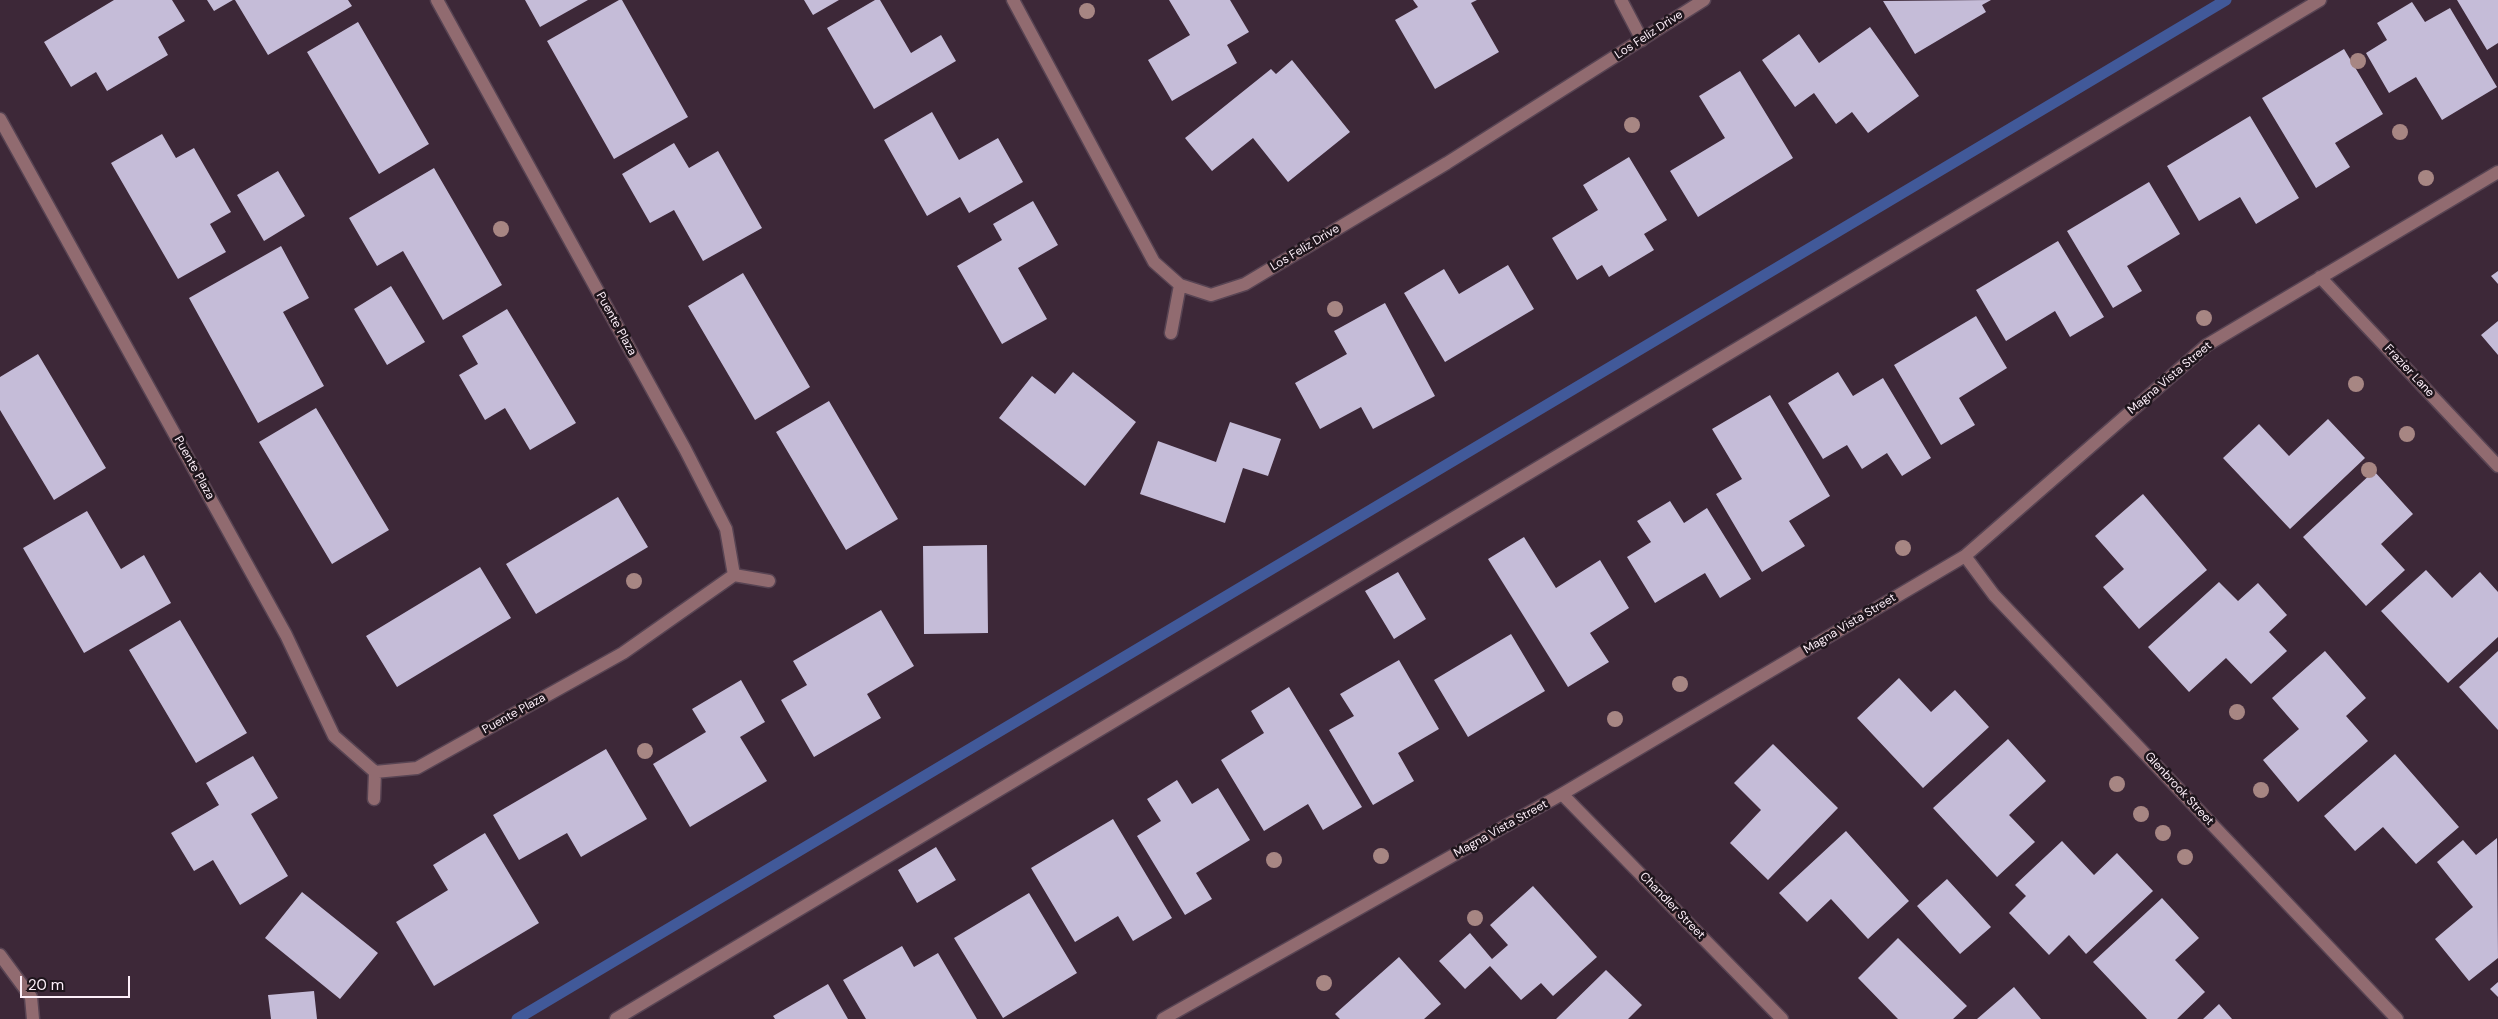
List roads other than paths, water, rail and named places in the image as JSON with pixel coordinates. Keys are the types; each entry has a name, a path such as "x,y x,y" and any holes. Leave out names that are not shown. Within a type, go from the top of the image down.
{"street":[{"name":"Puente Plaza","path":"0,119 286,635 334,736 375,772 417,768 623,653 734,575 726,529 685,449 437,0"},
{"name":"Los Feliz Drive","path":"1013,0 1154,262 1180,285 1212,295 1245,284 1447,164 1704,0"},
{"path":"1621,0 1642,40"},
{"path":"616,1019 2320,0"},
{"name":"Magna Vista Street","path":"1163,1019 1562,794 1965,556 2206,346 2498,172"},
{"name":"Frazier Lane","path":"2320,277 2498,466"},
{"path":"1171,333 1180,285"},
{"name":"Glenbrook Street","path":"1965,556 1994,595 2397,1019"},
{"path":"734,575 769,581"},
{"path":"374,799 375,772"},
{"name":"Chandler Street","path":"1562,794 1782,1019"},
{"path":"0,955 31,997 34,1019"}],"waterway":[{"path":"517,1019 2226,0"}]}
